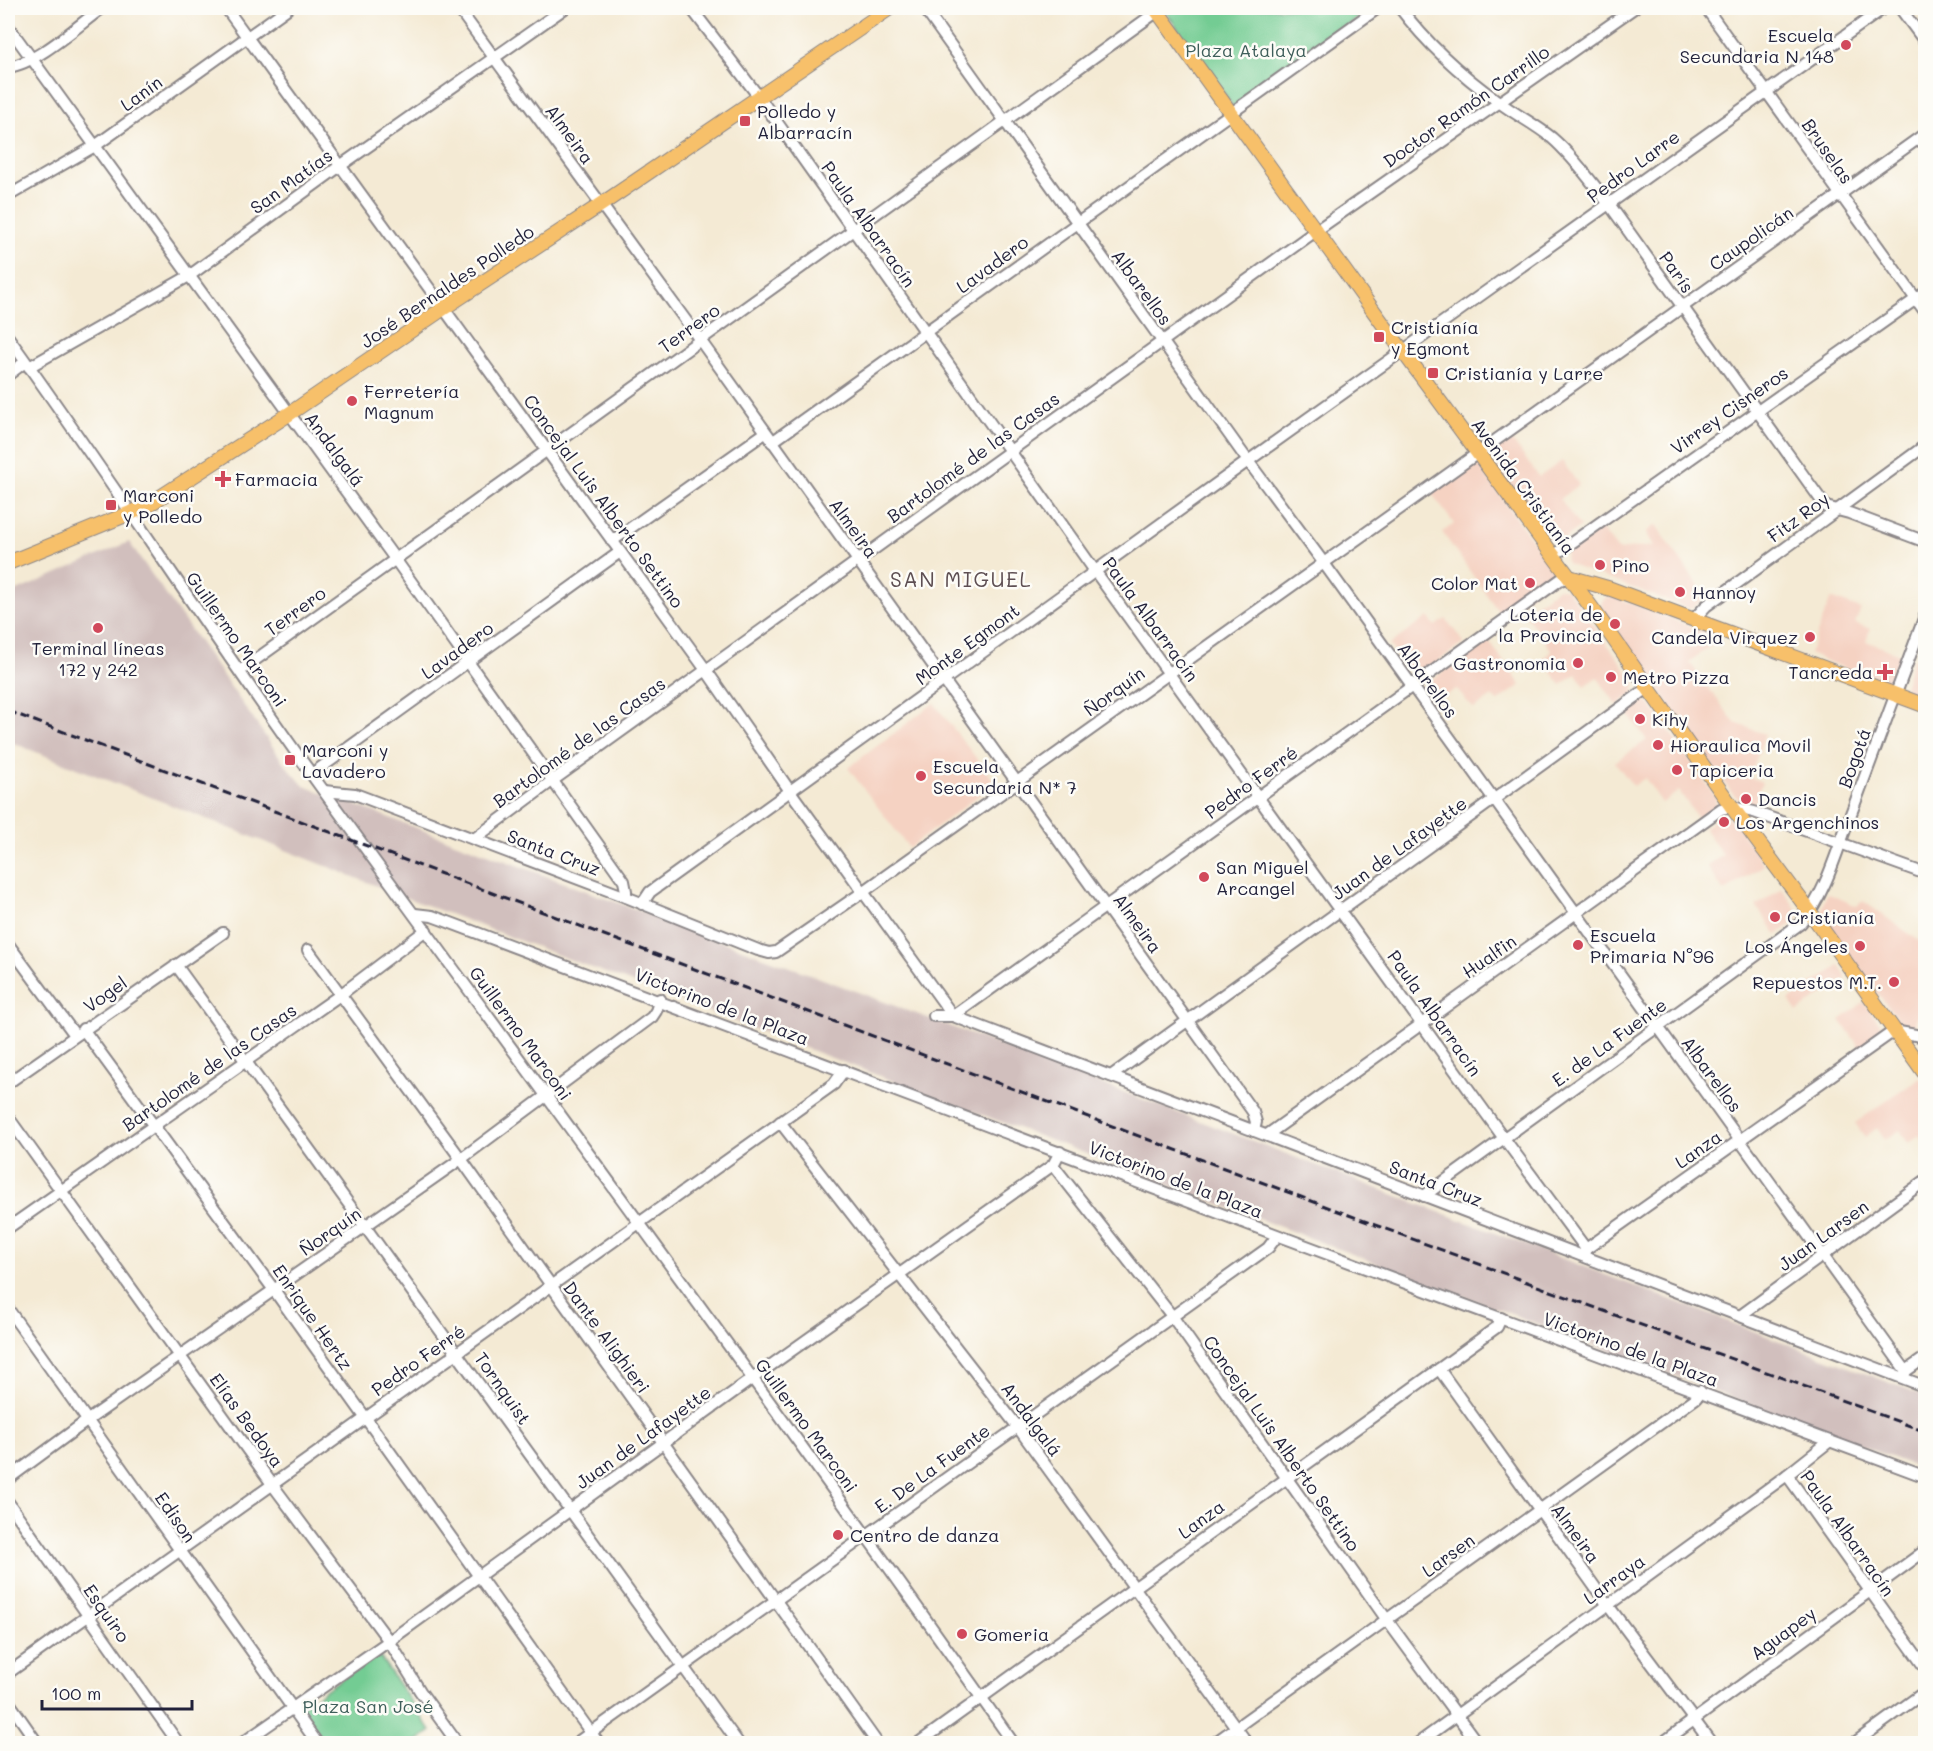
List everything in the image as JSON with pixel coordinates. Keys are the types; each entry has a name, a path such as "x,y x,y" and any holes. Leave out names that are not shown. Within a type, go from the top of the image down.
{"main road":[{"name":"José Bernaldes Polledo","path":"8,560 132,514 145,507 289,414 890,8"},
{"name":"Avenida Cristianía","path":"1158,9 1402,351 1569,577 1926,1075"},
{"path":"1569,577 1611,589 1926,706"}],"street":[{"path":"8,67 17,66 32,59 102,8"},
{"name":"Concejal Luis Alberto Settino","path":"226,8 706,670 790,791 953,1016"},
{"name":"Lanín","path":"8,196 95,146 288,8"},
{"name":"Almeira","path":"458,8 700,340 1253,1112 1256,1122 1254,1131"},
{"name":"San Matías","path":"8,375 189,276 340,166 565,8"},
{"name":"Paula Albarracín","path":"691,8 759,97 1095,571 1342,910 1584,1252"},
{"name":"Albarellos","path":"924,8 1162,342 1740,1140 1904,1375"},
{"name":"Lavadero","path":"772,442 1378,8"},
{"name":"París","path":"1400,8 1428,43 1449,63 1499,103 1536,126 1562,147 1609,204 1826,507 1926,542"},
{"name":"Doctor Ramón Carrillo","path":"1317,230 1634,8"},
{"name":"Bruselas","path":"1706,8 1839,196 1926,313"},
{"name":"Pedro Larre","path":"1402,351 1765,90 1884,8"},
{"path":"1900,8 1926,43"},
{"name":"Terrero","path":"240,671 1158,9"},
{"name":"Andalgalá","path":"8,26 395,559 624,881 626,897"},
{"name":"Caupolicán","path":"1477,453 1926,133"},
{"name":"Bartolomé de las Casas","path":"474,839 857,560 1317,230"},
{"name":"Virrey Cisneros","path":"1553,556 1756,410 1926,292"},
{"name":"Guillermo Marconi","path":"8,337 312,774 753,1378 1014,1743"},
{"name":"Monte Egmont","path":"642,904 650,892 1402,351"},
{"path":"612,541 765,433"},
{"name":"Fitz Roy","path":"1694,619 1706,606 1926,445"},
{"name":"Ñorquín","path":"769,953 782,950 1477,453"},
{"name":"Lavadero","path":"312,774 620,552"},
{"name":"Pedro Ferré","path":"953,1016 1560,580 1569,577"},
{"name":"Bogotá","path":"1810,912 1840,842 1926,613"},
{"name":"Juan de Lafayette","path":"1111,1076 1648,688"},
{"name":"Santa Cruz","path":"324,790 355,794 769,953"},
{"path":"1732,807 1754,812 1926,874"},
{"name":"Hualfin","path":"1266,1136 1721,809 1732,807"},
{"name":"E. de La Fuente","path":"1424,1196 1801,923 1810,912"},
{"name":"Victorino de la Plaza","path":"415,914 444,920 660,999 1277,1236 1700,1391 1926,1477"},
{"name":"Bartolomé de las Casas","path":"8,1228 340,995 426,930"},
{"name":"Vogel","path":"8,1083 223,933"},
{"name":"Enrique Hertz","path":"8,945 154,1125 599,1743"},
{"name":"Dante Alighieri","path":"308,950 878,1743"},
{"name":"Tornquist","path":"176,965 247,1060 739,1743"},
{"name":"Ñorquín","path":"8,1479 88,1420 461,1160 652,1017 660,999"},
{"name":"Santa Cruz","path":"934,1016 953,1016 1424,1196 1584,1252 1740,1316 1904,1375 1926,1387"},
{"path":"1894,1031 1926,1037"},
{"name":"Lanza","path":"1584,1252 1894,1031"},
{"name":"Pedro Ferré","path":"8,1673 834,1084 844,1070"},
{"name":"Elías Bedoya","path":"8,1117 272,1484 389,1641 420,1691 458,1743"},
{"name":"Andalgalá","path":"780,1122 1017,1426 1248,1743"},
{"name":"Juan de Lafayette","path":"241,1743 389,1641 1053,1165 1060,1152"},
{"name":"Concejal Luis Alberto Settino","path":"1053,1165 1172,1316 1387,1620 1478,1743"},
{"name":"Juan Larsen","path":"1740,1316 1926,1180"},
{"name":"E. De La Fuente","path":"574,1743 1268,1248 1277,1236"},
{"name":"Edison","path":"8,1309 318,1743"},
{"name":"Lanza","path":"917,1743 1497,1327 1501,1318"},
{"path":"1904,1375 1926,1357"},
{"name":"Almeira","path":"1439,1369 1607,1604 1712,1743"},
{"name":"Larsen","path":"1213,1743 1696,1398 1700,1391"},
{"name":"Larraya","path":"1417,1743 1787,1475 1830,1441"},
{"name":"Paula Albarracín","path":"1787,1475 1926,1669"},
{"name":"Esquiro","path":"8,1502 180,1743"},
{"name":"Aguapey","path":"1661,1743 1926,1550"},
{"path":"1853,1743 1926,1691"},
{"path":"8,1701 38,1743"}],"shaded area":[{"path":"1509,436 1539,477 1562,461 1579,485 1560,499 1580,527 1561,541 1549,539 1492,459 1490,454 1492,450"},
{"path":"1471,464 1480,467 1553,570 1551,580 1501,615 1442,532 1454,524 1430,491"},
{"path":"1656,525 1707,598 1693,607 1688,608 1568,564 1565,559 1567,550 1599,526 1618,550 1654,546 1646,532"},
{"path":"129,542 284,763 304,786 965,1032 1925,1396 1925,1470 415,901 8,741 8,595"},
{"path":"1558,588 1567,589 1635,682 1634,693 1617,705 1597,677 1585,686 1576,674 1561,685 1542,659 1552,651 1524,613"},
{"path":"1606,597 1617,598 1721,638 1689,662 1735,723 1765,734 1750,777 1762,782 1754,805 1740,800 1731,792 1602,610 1601,603"},
{"path":"1831,598 1861,609 1855,623 1870,629 1866,641 1904,656 1892,684 1888,685 1809,654"},
{"path":"1428,617 1435,626 1446,619 1464,643 1421,673 1414,675 1389,645"},
{"path":"1488,640 1521,685 1497,702 1492,696 1474,709 1456,689 1432,704 1423,692 1424,685"},
{"path":"1913,658 1925,663 1925,700 1909,694 1904,687"},
{"path":"1643,701 1650,704 1716,798 1715,807 1698,819 1679,791 1662,803 1645,778 1633,786 1615,762 1647,740 1626,711"},
{"name":"Escuela Secundaria N* 7","path":"934,703 995,783 909,848 848,768"},
{"path":"1720,817 1727,817 1734,821 1764,865 1724,892 1707,866 1723,855 1704,828"},
{"path":"1782,888 1799,913 1796,921 1777,935 1756,906"},
{"path":"1827,893 1857,906 1863,901 1925,945 1925,994 1914,1027 1899,1021 1822,920 1821,911"},
{"path":"1839,966 1847,978 1797,1012 1789,1000"},
{"path":"1864,1002 1880,1024 1880,1028 1875,1039 1861,1049 1840,1020"},
{"path":"1920,1078 1925,1087 1925,1144 1919,1135 1908,1143 1900,1130 1885,1140 1877,1128 1865,1137 1855,1123"}],"green space":[{"name":"Plaza Atalaya","path":"1163,8 1372,8 1234,108"},
{"name":"Plaza San José","path":"378,1654 431,1731 414,1743 323,1743 299,1708"}],"railway":[{"path":"8,711 1926,1432"}],"place":[{"name":"Escuela Secundaria N 148","path":"1846,45"},
{"name":"Polledo y Albarracín","path":"745,121"},
{"name":"Cristianía y Egmont","path":"1379,337"},
{"name":"Cristianía y Larre","path":"1433,373"},
{"name":"Ferretería Magnum","path":"352,401"},
{"name":"Farmacia","path":"223,479"},
{"name":"Marconi y Polledo","path":"111,505"},
{"name":"Pino","path":"1600,565"},
{"name":"Color Mat","path":"1530,583"},
{"name":"Hannoy","path":"1680,592"},
{"name":"Loteria de la Provincia","path":"1615,624"},
{"name":"Terminal líneas 172 y 242","path":"98,628"},
{"name":"Candela Virquez","path":"1810,637"},
{"name":"Gastronomia","path":"1578,663"},
{"name":"Tancreda","path":"1885,672"},
{"name":"Metro Pizza","path":"1611,677"},
{"name":"Kihy","path":"1640,719"},
{"name":"Hioraulica Movil","path":"1658,745"},
{"name":"Marconi y Lavadero","path":"290,760"},
{"name":"Tapiceria","path":"1677,770"},
{"name":"Escuela Secundaria N* 7","path":"921,776"},
{"name":"Dancis","path":"1746,799"},
{"name":"Los Argenchinos","path":"1724,822"},
{"name":"San Miguel Arcangel","path":"1204,877"},
{"name":"Cristianía","path":"1775,917"},
{"name":"Escuela Primaria N°96","path":"1578,945"},
{"name":"Los Ángeles","path":"1860,946"},
{"name":"Repuestos M.T.","path":"1894,982"},
{"name":"Centro de danza","path":"838,1535"},
{"name":"Gomeria","path":"962,1634"}],"district":[{"name":"SAN MIGUEL","path":"961,578"}]}
